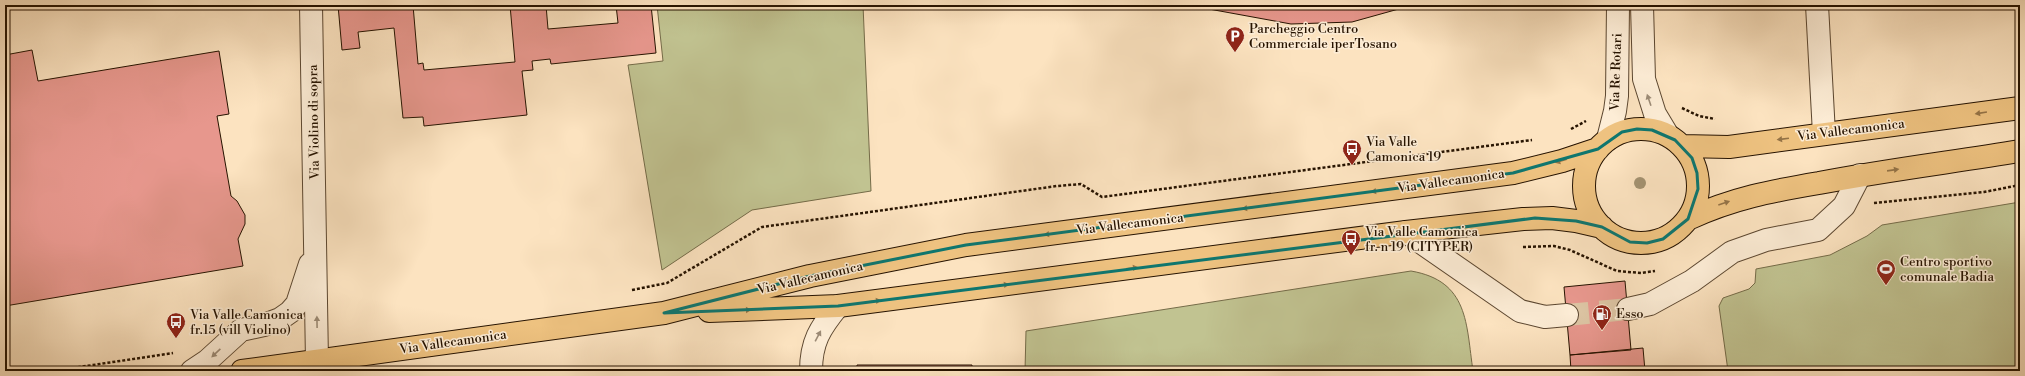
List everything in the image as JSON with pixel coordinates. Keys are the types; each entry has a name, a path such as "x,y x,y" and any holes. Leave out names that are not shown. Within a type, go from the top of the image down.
{"main road":[{"name":"Via Vallecamonica","path":"1674,140 1729,147 2020,108"},
{"path":"1688,219 1697,196 1697,173 1692,158 1674,140 1652,130 1637,129 1622,132 1603,144 1590,161 1585,175 1584,189 1586,203 1593,216 1602,227 1615,237 1630,242 1647,243 1663,239 1677,230 1688,219 1714,206 1736,199 1860,175 2020,151"},
{"name":"Via Vallecamonica","path":"664,313 810,276 966,245 1513,173 1562,160 1603,144"},
{"name":"Via Vallecamonica","path":"242,371 664,313 838,306 1406,232 1535,218 1576,221 1602,227"}],"street":[{"name":"Via Violino di sopra","path":"311,5 318,360"},
{"name":"Via Re Rotari","path":"1603,144 1616,111 1618,5"},
{"name":"Via Re Rotari","path":"1642,5 1644,79 1655,114 1674,140"},
{"path":"1818,5 1824,134"},
{"path":"1628,309 1650,304 1692,281 1732,252 1766,240 1818,230 1844,206 1860,175"},
{"path":"1406,232 1520,311 1545,317 1567,314"},
{"name":"Via Violino di sopra","path":"192,371 207,361 241,330 264,325 280,319 290,312 297,304 316,239"},
{"path":"811,371 813,345 818,334 838,306"}],"path":[{"path":"1565,132 1586,120"},
{"path":"630,292 634,289 667,283 762,227 1057,186 1081,184 1102,197 1538,139"},
{"path":"1844,206 1984,192 2020,185"},
{"path":"53,371 177,352"}],"highlighted area":[{"path":"1637,129 1652,130 1675,140 1692,158 1697,173 1698,189 1688,219 1663,239 1647,243 1630,242 1602,227 1576,221 1535,218 838,306 664,313 810,276 966,245 1513,173 1598,149 1622,132"}],"green space":[{"path":"657,5 863,5 871,191 752,210 662,270 628,65 663,61"},
{"name":"Centro sportivo comunale Badia","path":"2020,202 2020,371 1728,371 1719,306 1723,298 1749,289 1755,283 1756,269 1830,255 1867,236 1882,225"},
{"path":"1411,271 1430,276 1444,284 1454,295 1461,307 1466,321 1473,371 1025,371 1026,331"}],"building":[{"path":"338,5 413,5 418,64 423,63 424,70 515,62 510,5 546,5 548,29 618,23 616,5 651,5 656,53 551,64 550,59 532,61 533,70 522,71 527,115 424,126 423,117 403,118 394,28 358,32 360,48 342,50"},
{"path":"1187,5 1413,5 1352,22 1291,24"},
{"path":"32,50 38,81 219,51 229,114 217,116 231,196 237,201 245,215 245,224 238,239 243,266 5,306 5,55"},
{"path":"1625,281 1631,350 1570,355 1564,287"},
{"path":"1643,348 1645,371 1571,371 1570,355"},
{"path":"857,365 972,365 972,371 857,371"}],"tunnel":[{"path":"1567,315 1628,309"}],"place":[{"name":"Parcheggio Centro Commerciale iperTosano","path":"1235,53"},
{"name":"Via Valle Camonica 19","path":"1352,166"},
{"name":"Via Valle Camonica fr. n 19 (CITYPER)","path":"1351,256"},
{"name":"Centro sportivo comunale Badia","path":"1886,286"},
{"name":"Esso","path":"1602,331"},
{"name":"Via Valle Camonica fr.15 (vill Violino)","path":"176,339"}]}
